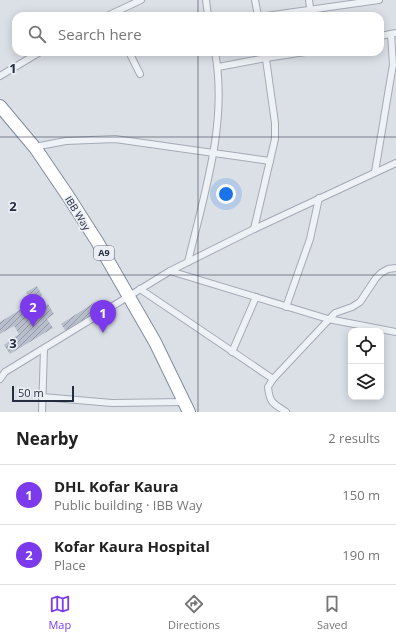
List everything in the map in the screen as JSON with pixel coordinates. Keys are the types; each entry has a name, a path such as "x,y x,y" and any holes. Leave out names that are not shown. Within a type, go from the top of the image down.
{"highway":[{"name":"IBB Way","path":"0,106 34,147 98,243 155,342 186,407"},
{"path":"0,118 22,133"}],"street":[{"path":"117,12 141,0"},
{"path":"206,0 208,12"},
{"path":"255,0 257,12"},
{"path":"309,0 310,12"},
{"path":"315,12 379,0"},
{"path":"375,172 393,66 394,33 384,35"},
{"path":"0,76 33,56"},
{"path":"130,56 140,74"},
{"path":"188,262 214,152 219,89 216,56"},
{"path":"218,68 261,56"},
{"path":"254,229 275,139 275,123 265,56"},
{"path":"34,147 66,140 116,140 214,152 270,161"},
{"path":"0,379 2,371 44,348 170,271 254,229 396,163"},
{"path":"286,306 310,239 319,198"},
{"path":"286,412 274,405 271,400 268,387 273,379 328,319 335,313 352,308 360,302 376,278 388,270 396,268"},
{"path":"170,271 328,319 396,332"},
{"path":"140,289 273,379"},
{"path":"232,352 256,297"},
{"path":"42,412 44,348"},
{"path":"42,397 186,407"}],"building":[{"path":"37,286 42,295 31,301 26,292"},
{"path":"36,300 41,308 48,304 54,314 47,319 53,328 10,354 4,345 19,334 14,326 0,334 0,322"},
{"path":"95,302 101,311 67,333 61,324"}],"place":[{"name":"Kofar Kaura Hospital","path":"33,327"},
{"name":"DHL Kofar Kaura","path":"103,333"}]}
